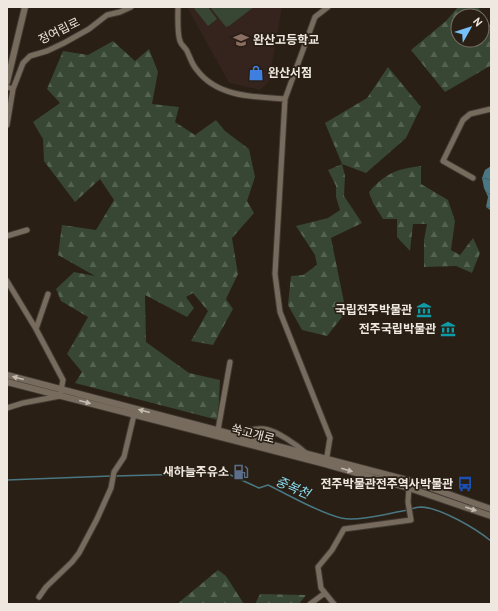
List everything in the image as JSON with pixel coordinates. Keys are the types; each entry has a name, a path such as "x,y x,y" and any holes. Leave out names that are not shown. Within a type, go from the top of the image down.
{"street":[{"name":"정여립로","path":"7,82 25,7"},
{"name":"정여립로","path":"7,125 13,89 23,63 30,56 47,51 64,43 89,29 107,15 120,12 131,7"},
{"path":"178,7 180,41 186,48 196,69 202,76 220,89 230,92 256,98 285,99"},
{"path":"326,461 330,438 280,312 275,274 285,99 315,17 328,7"},
{"path":"7,87 13,89"},
{"path":"473,178 443,161 463,120 470,114 491,109"},
{"path":"7,236 27,230"},
{"path":"7,281 36,329 63,380 60,393 7,408"},
{"path":"36,329 48,294"},
{"path":"218,430 230,362"},
{"name":"쑥고개로","path":"7,375 60,393 134,415 410,482 491,508"},
{"name":"쑥고개로","path":"7,382 218,430 307,454 489,516"},
{"path":"39,597 46,587 72,562 97,519 111,484 114,472 124,456 129,441 134,415"},
{"path":"233,434 250,430 265,429 280,435 307,454"},
{"path":"334,604 321,588 318,567 332,550 344,529 411,520 408,502 409,488"},
{"path":"489,516 491,508"},
{"path":"310,604 325,593"}],"shaded area":[{"name":"완산고등학교","path":"187,7 282,7 269,81 260,90 229,83"}],"green space":[{"path":"193,7 208,7 217,19 208,26"},
{"path":"210,7 254,7 226,27"},
{"path":"458,7 479,8 457,8"},
{"path":"450,16 450,48 490,48 490,25 491,27 490,66 445,92 411,50"},
{"path":"113,41 135,61 149,49 158,72 152,104 179,107 175,122 195,135 216,120 225,131 249,149 255,177 247,201 254,213 232,238 238,274 226,299 233,309 213,345 191,341 208,311 193,293 186,297 194,308 187,317 145,295 146,342 189,373 220,380 218,420 75,383 82,372 67,354 88,317 61,301 56,289 74,272 95,276 58,255 62,225 96,230 114,200 100,179 75,202 44,161 43,139 33,122 60,103 47,89 63,51 88,55"},
{"path":"388,67 421,107 406,138 366,173 342,164 325,123 367,98"},
{"path":"342,164 345,176 344,196 362,223 331,238 346,312 327,336 302,330 288,305 291,276 303,275 317,265 315,255 296,226 328,218 340,210 336,197 336,186 328,170"},
{"path":"421,166 421,184 448,200 455,221 451,250 460,255 473,238 480,253 472,273 456,266 424,267 424,240 427,224 413,224 410,251 397,237 397,219 383,219 373,203 369,192 386,176 405,169"},
{"path":"218,570 226,576 244,604 177,604"},
{"path":"260,594 306,595 299,604 255,604"}],"water":[{"path":"491,166 490,210 486,207 488,197 482,178 485,170"}],"waterway":[{"name":"중복천","path":"115,476 226,473 259,488 268,485 313,508 348,519 365,518 408,510"},
{"name":"중복천","path":"7,480 111,476"},
{"name":"중복천","path":"411,509 421,507 438,511 476,530 491,541"}],"place":[{"name":"완산고등학교","path":"241,40"},
{"name":"완산서점","path":"256,73"},
{"name":"국립전주박물관","path":"424,310"},
{"name":"전주국립박물관","path":"448,329"},
{"name":"새하늘주유소","path":"241,472"},
{"name":"전주박물관전주역사박물관","path":"465,484"}]}
